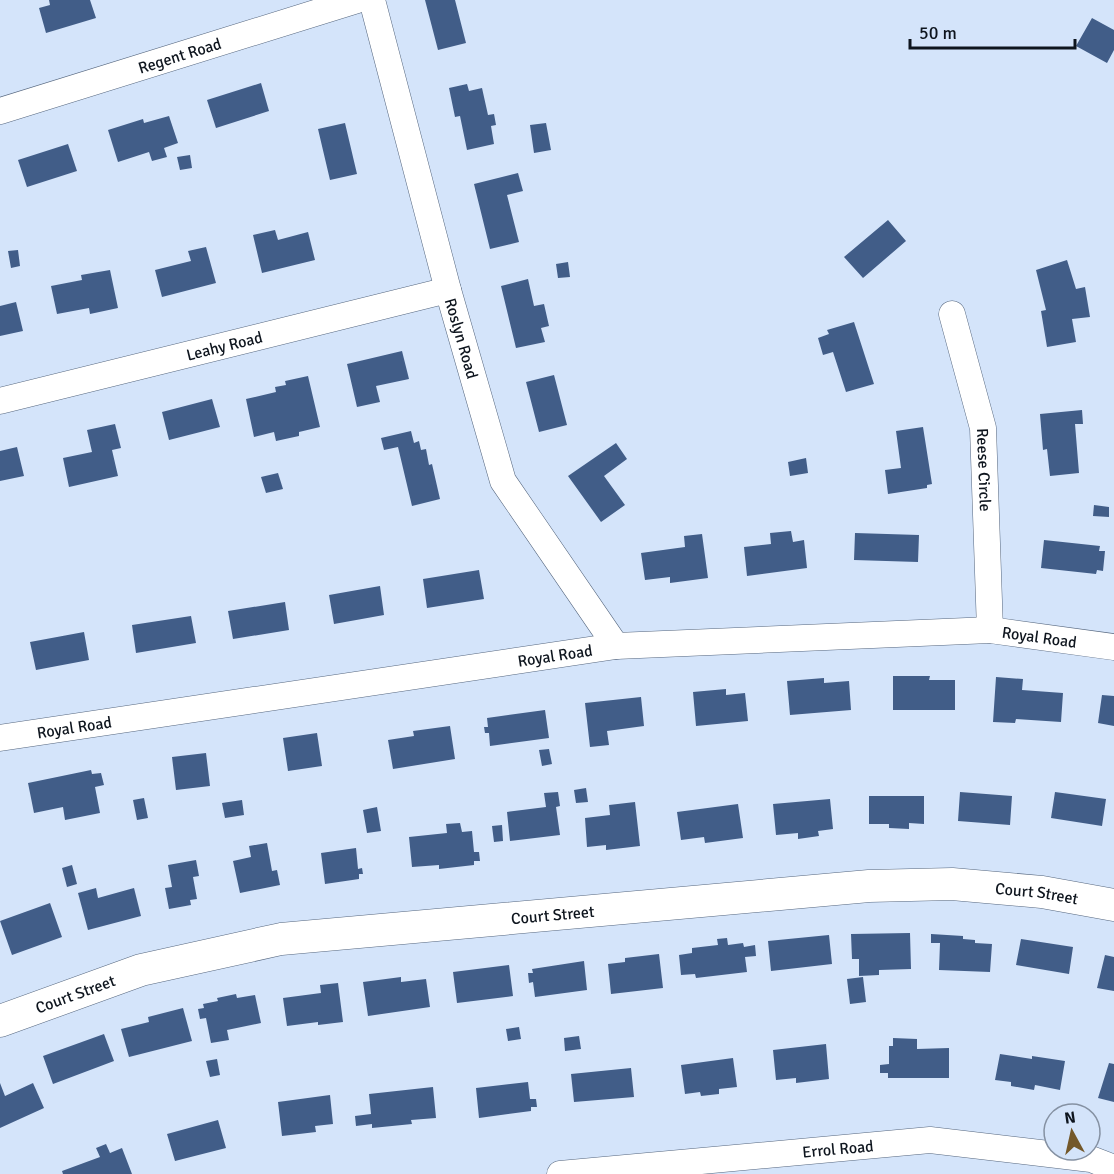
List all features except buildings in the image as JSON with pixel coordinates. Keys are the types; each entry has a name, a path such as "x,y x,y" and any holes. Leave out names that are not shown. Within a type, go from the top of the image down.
{"street":[{"name":"Regent Road","path":"0,111 357,0"},
{"name":"Roslyn Road","path":"372,0 448,290 503,481 616,646"},
{"name":"Leahy Road","path":"0,401 448,290"},
{"name":"Reese Circle","path":"952,314 983,428 990,630"},
{"name":"Royal Road","path":"0,738 616,646 990,630 1114,647"},
{"name":"Court Street","path":"0,1021 141,970 281,939 869,886 952,884 1042,892 1114,905"},
{"name":"Errol Road","path":"560,1174 930,1140 1090,1159 1114,1168"}]}
